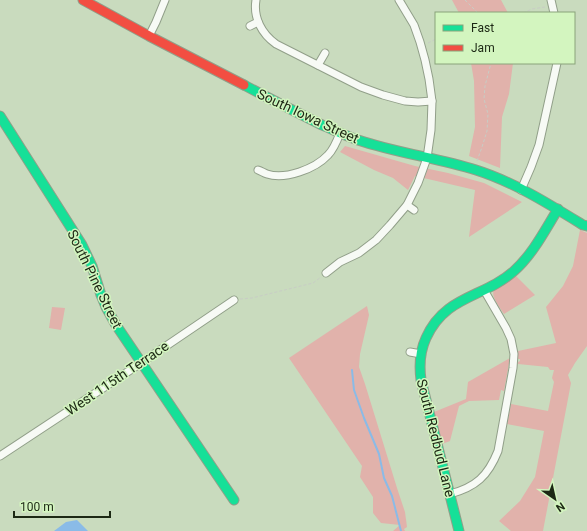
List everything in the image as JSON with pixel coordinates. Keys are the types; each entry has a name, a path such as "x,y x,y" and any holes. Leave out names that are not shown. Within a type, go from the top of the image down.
{"street":[{"name":"South Iowa Street","path":"83,0 149,36 340,134 382,147 474,170 537,197 587,226"},
{"path":"149,36 165,0"},
{"path":"256,0 255,14 258,22 263,33 276,44 361,87 405,101 432,101"},
{"path":"326,273 340,262 359,253 376,240 407,205 418,183 427,158 431,130 432,101 426,66 414,25 399,0"},
{"path":"250,26 258,22"},
{"path":"318,64 324,53"},
{"path":"521,190 539,145 557,64"},
{"name":"South Pine Street","path":"0,116 82,245 92,266 106,307 116,325 234,500"},
{"path":"258,170 267,174 278,175 296,173 314,166 328,155 340,134"},
{"path":"407,205 414,210"},
{"name":"South Redbud Lane","path":"459,531 420,374 421,354 425,339 432,326 442,314 454,304 484,290 513,272 524,261 558,209"},
{"path":"450,494 471,486 483,477 493,464 498,451 513,368 514,354 511,339 484,290"},
{"name":"West 115th Terrace","path":"0,456 234,300"},
{"path":"410,352 421,354"}],"path":[{"path":"464,0 477,12"},
{"path":"526,12 550,3"},
{"path":"426,44 435,40"},
{"path":"474,170 487,131 488,114 484,99 485,86 491,64"},
{"path":"234,300 252,298 313,283 326,273"}],"shaded area":[{"path":"452,0 501,0 507,12 458,12"},
{"path":"471,64 513,64 509,94 502,117 500,168 469,156 475,127 474,81"},
{"path":"345,146 415,166 484,183 522,202 469,237 475,190 415,176 408,190 393,178 340,152"},
{"path":"580,230 587,233 587,346 568,375 571,383 543,531 511,531 499,521 520,501 535,477 544,431 507,424 511,404 548,411 554,382 552,378 554,370 550,370 548,367 518,364 520,359 518,359 518,351 556,343 546,307 563,286 573,266"},
{"path":"515,275 535,295 504,314 495,299 493,294 494,290 496,287"},
{"path":"367,306 369,315 360,354 359,367 405,512 407,527 404,529 405,531 393,531 400,525 381,523 373,513 373,497 360,477 362,466 289,358"},
{"path":"52,307 65,308 61,330 49,328"},
{"path":"510,358 504,391 501,390 499,400 469,401 459,406 450,441 442,444 434,412 466,399 468,382"}],"water":[{"path":"77,520 88,531 54,531 66,522"}],"waterway":[{"path":"352,370 354,390 379,454 384,478 392,496 401,531"}],"traffic: fast":[{"path":"244,85 322,125 373,145 461,166 490,175 531,194 587,226"},
{"path":"0,116 82,245 92,266 106,307 116,325 234,500"},
{"path":"459,531 421,380 420,364 422,348 434,324 444,313 466,298 502,280 521,264 538,242 558,209"}],"traffic: jam":[{"path":"83,0 244,85"}]}
